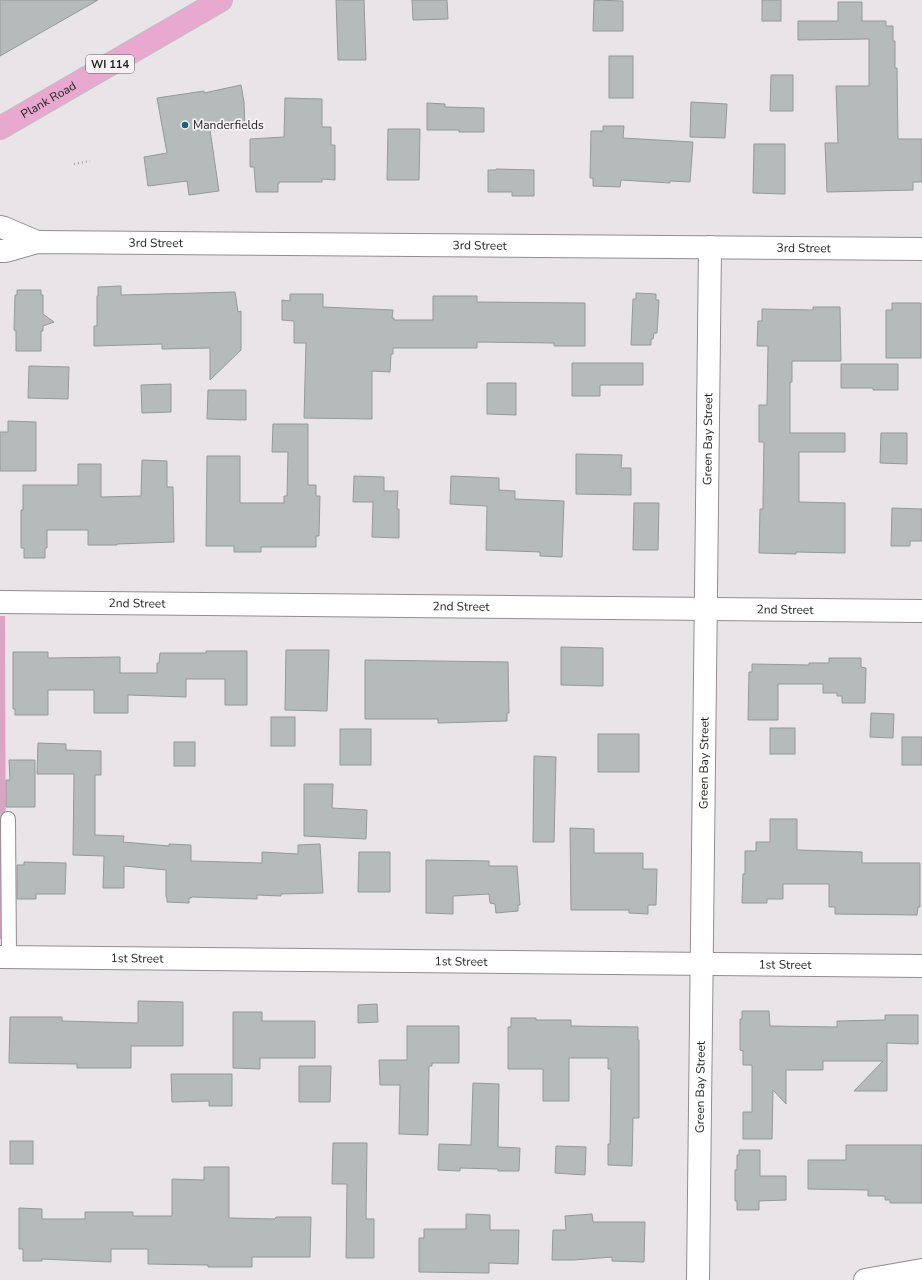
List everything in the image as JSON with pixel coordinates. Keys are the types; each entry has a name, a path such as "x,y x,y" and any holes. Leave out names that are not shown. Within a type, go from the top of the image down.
{"main road":[{"name":"Plank Road","path":"0,128 221,0"}],"street":[{"name":"3rd Street","path":"0,227 37,242"},
{"name":"3rd Street","path":"0,251 6,251 37,242 922,249"},
{"name":"Green Bay Street","path":"698,1280 707,610 710,247"},
{"name":"2nd Street","path":"0,602 922,611"},
{"name":"1st Street","path":"4,958 922,966"},
{"path":"865,1280 922,1270"}],"lane":[{"path":"4,958 8,819"}],"path":[{"path":"74,164 90,161"}],"shaded area":[{"path":"0,616 5,616 6,939 0,939"}],"building":[{"path":"0,0 98,0 0,56"},
{"path":"336,0 364,0 366,60 338,60"},
{"path":"412,0 447,0 448,19 413,20"},
{"path":"594,0 623,1 623,31 593,31"},
{"path":"762,0 781,0 781,21 762,21"},
{"path":"838,2 862,2 862,21 886,21 886,26 893,26 893,41 895,41 895,68 897,68 898,139 922,139 922,182 913,182 913,190 827,192 825,143 838,143 836,86 869,86 869,39 798,40 798,21 838,21"},
{"path":"609,56 633,56 633,98 609,98"},
{"path":"771,75 793,75 793,111 770,111"},
{"name":"Manderfields","path":"241,85 244,102 245,129 210,130 219,191 189,195 187,181 148,186 144,157 167,153 157,98 204,91 204,93"},
{"path":"285,98 322,99 322,127 331,127 331,145 335,145 335,180 322,179 322,182 279,182 278,192 256,192 254,167 250,167 250,139 284,137"},
{"path":"691,102 727,104 725,138 690,137"},
{"path":"427,103 445,104 445,107 484,108 484,132 427,130"},
{"path":"603,126 624,126 623,138 693,142 690,182 670,181 670,183 621,180 620,187 593,186 593,178 590,178 591,131 603,131"},
{"path":"388,129 420,129 419,180 387,180"},
{"path":"754,144 785,144 785,194 753,193"},
{"path":"488,170 534,170 534,196 512,196 512,192 488,192"},
{"path":"121,286 121,295 235,292 238,312 241,311 241,350 210,380 210,348 162,349 162,344 94,346 94,326 97,326 98,287"},
{"path":"17,290 41,290 41,295 43,295 43,314 54,322 43,326 43,331 41,331 41,351 16,351 16,331 14,330 15,295 17,295"},
{"path":"636,293 656,294 656,300 659,300 657,333 654,333 653,339 651,339 651,345 631,345 633,299 636,299"},
{"path":"290,294 323,294 323,307 393,310 392,318 394,318 394,320 433,320 433,296 477,296 477,302 585,303 585,346 554,346 554,343 477,342 477,348 393,348 393,354 391,354 390,372 372,371 372,419 304,418 306,343 294,343 294,321 282,320 282,300 290,301"},
{"path":"892,303 921,303 921,358 886,358 886,310 892,310"},
{"path":"813,307 840,307 841,361 792,361 792,382 790,382 790,433 845,433 845,452 799,452 799,502 845,503 845,553 759,553 760,509 763,509 764,442 759,442 759,405 767,405 768,346 757,346 758,321 762,321 762,309 813,310"},
{"path":"572,363 643,363 643,385 600,385 600,396 572,396"},
{"path":"841,364 898,364 898,390 841,388"},
{"path":"29,366 69,367 68,399 28,398"},
{"path":"487,383 516,383 516,415 487,414"},
{"path":"171,384 171,412 142,413 141,385"},
{"path":"208,390 246,390 246,420 207,419"},
{"path":"8,421 36,422 36,471 0,471 0,432 8,432"},
{"path":"273,424 308,424 308,485 316,485 316,496 320,496 319,536 316,536 316,547 261,547 261,552 234,552 234,546 206,546 207,456 240,456 240,503 284,503 284,496 287,496 288,452 272,452"},
{"path":"881,433 907,433 907,464 880,463"},
{"path":"576,454 622,455 621,468 631,468 631,495 576,494"},
{"path":"142,460 167,461 167,487 173,487 174,542 88,545 88,530 47,530 47,548 45,548 45,558 24,558 24,548 21,548 21,510 23,510 23,485 78,485 78,464 101,464 101,497 141,496"},
{"path":"354,476 384,477 384,491 398,491 397,509 399,509 399,538 372,537 373,502 353,502"},
{"path":"451,476 499,478 499,490 515,491 515,499 564,501 562,557 540,556 540,552 486,550 487,506 450,504"},
{"path":"634,503 659,503 658,550 633,550"},
{"path":"892,508 922,509 922,541 910,541 910,546 891,546"},
{"path":"561,647 603,648 603,686 561,685"},
{"path":"286,650 329,650 327,711 285,710"},
{"path":"206,651 247,651 247,705 225,705 225,679 186,679 186,697 128,695 128,713 94,713 94,690 48,690 48,715 15,715 15,709 13,709 13,652 48,652 48,658 120,657 120,673 157,673 157,663 159,663 160,653 206,653"},
{"path":"829,658 861,658 861,667 866,668 865,703 842,703 842,696 837,696 837,693 823,693 823,684 778,684 778,720 748,720 749,672 752,672 752,664 809,665 809,663 829,663"},
{"path":"365,660 508,662 509,713 507,713 507,721 438,723 438,719 365,719"},
{"path":"871,713 894,714 893,738 870,737"},
{"path":"271,717 295,717 295,746 271,746"},
{"path":"770,728 795,728 795,754 770,754"},
{"path":"340,729 371,729 371,765 340,765"},
{"path":"598,734 639,734 639,772 598,772"},
{"path":"902,737 922,737 922,765 902,765"},
{"path":"174,742 195,742 195,766 174,766"},
{"path":"38,743 66,744 66,750 101,751 101,775 95,775 95,835 124,836 123,842 169,846 169,844 191,845 191,861 262,863 262,852 298,854 298,845 320,844 323,893 281,894 281,896 257,895 257,899 192,897 189,898 189,903 167,902 166,870 124,866 124,888 103,888 104,856 73,855 74,774 37,774"},
{"path":"534,756 556,757 554,842 533,842"},
{"path":"9,760 35,760 35,807 6,807 6,780 10,780"},
{"path":"304,784 333,784 332,808 367,810 366,839 304,836"},
{"path":"770,819 797,819 797,850 862,852 862,863 920,863 920,907 918,907 917,915 835,914 835,907 829,907 829,884 783,884 783,899 767,899 767,903 742,903 743,874 745,874 745,851 756,851 756,842 770,842"},
{"path":"570,828 594,829 594,853 643,853 643,869 657,869 656,905 648,905 648,914 629,913 629,910 571,910"},
{"path":"359,852 390,852 390,892 358,892"},
{"path":"426,860 489,861 489,866 517,866 520,905 518,905 518,911 496,913 495,904 490,903 489,894 453,896 453,914 426,913"},
{"path":"24,862 66,863 65,894 36,894 36,899 17,899 17,865 24,865"},
{"path":"138,1001 183,1002 183,1046 131,1046 131,1068 77,1068 77,1064 9,1063 10,1017 62,1017 62,1021 138,1023"},
{"path":"377,1004 378,1022 358,1023 358,1005"},
{"path":"742,1011 769,1011 770,1026 837,1027 837,1021 885,1020 885,1015 918,1015 918,1044 887,1043 887,1091 854,1091 883,1061 823,1061 823,1070 786,1070 786,1104 773,1090 772,1139 743,1139 743,1112 752,1112 752,1065 743,1065 743,1051 740,1050 740,1019 742,1019"},
{"path":"233,1012 262,1012 262,1021 315,1021 315,1058 260,1058 260,1069 233,1068"},
{"path":"511,1018 571,1020 571,1026 638,1027 639,1118 633,1118 632,1166 608,1165 608,1144 610,1144 611,1069 608,1069 608,1058 569,1058 569,1101 543,1101 543,1069 508,1069 508,1027 511,1027"},
{"path":"407,1026 459,1026 459,1063 432,1063 432,1066 429,1066 428,1135 399,1134 400,1085 380,1085 379,1060 407,1060"},
{"path":"299,1066 331,1066 330,1102 299,1102"},
{"path":"171,1074 232,1074 232,1106 209,1106 209,1101 172,1102"},
{"path":"473,1083 499,1084 498,1147 520,1148 519,1171 460,1168 460,1171 438,1170 439,1144 471,1145"},
{"path":"10,1141 33,1141 33,1164 10,1164"},
{"path":"333,1143 367,1143 366,1219 374,1219 374,1258 346,1258 347,1184 332,1184"},
{"path":"846,1145 922,1145 922,1203 890,1203 890,1200 885,1200 885,1196 868,1196 868,1190 808,1189 808,1160 846,1160"},
{"path":"556,1146 586,1147 585,1175 555,1173"},
{"path":"739,1150 760,1150 760,1176 786,1176 786,1200 759,1201 759,1210 737,1210 737,1201 735,1201 735,1170 737,1170 737,1155 739,1155"},
{"path":"204,1167 229,1167 229,1218 275,1219 276,1217 311,1217 310,1257 252,1257 252,1267 208,1267 208,1265 148,1264 148,1249 111,1249 111,1262 42,1259 42,1261 23,1261 23,1249 19,1249 19,1208 42,1209 42,1219 85,1219 85,1212 133,1212 133,1216 172,1216 172,1179 204,1180"},
{"path":"466,1214 490,1215 490,1230 519,1230 518,1264 489,1263 489,1273 419,1272 419,1238 424,1238 424,1229 466,1229"},
{"path":"592,1214 593,1222 645,1222 644,1262 612,1261 612,1257 552,1260 553,1230 566,1230 565,1216"}],"place":[{"name":"Manderfields","path":"185,125"}]}
